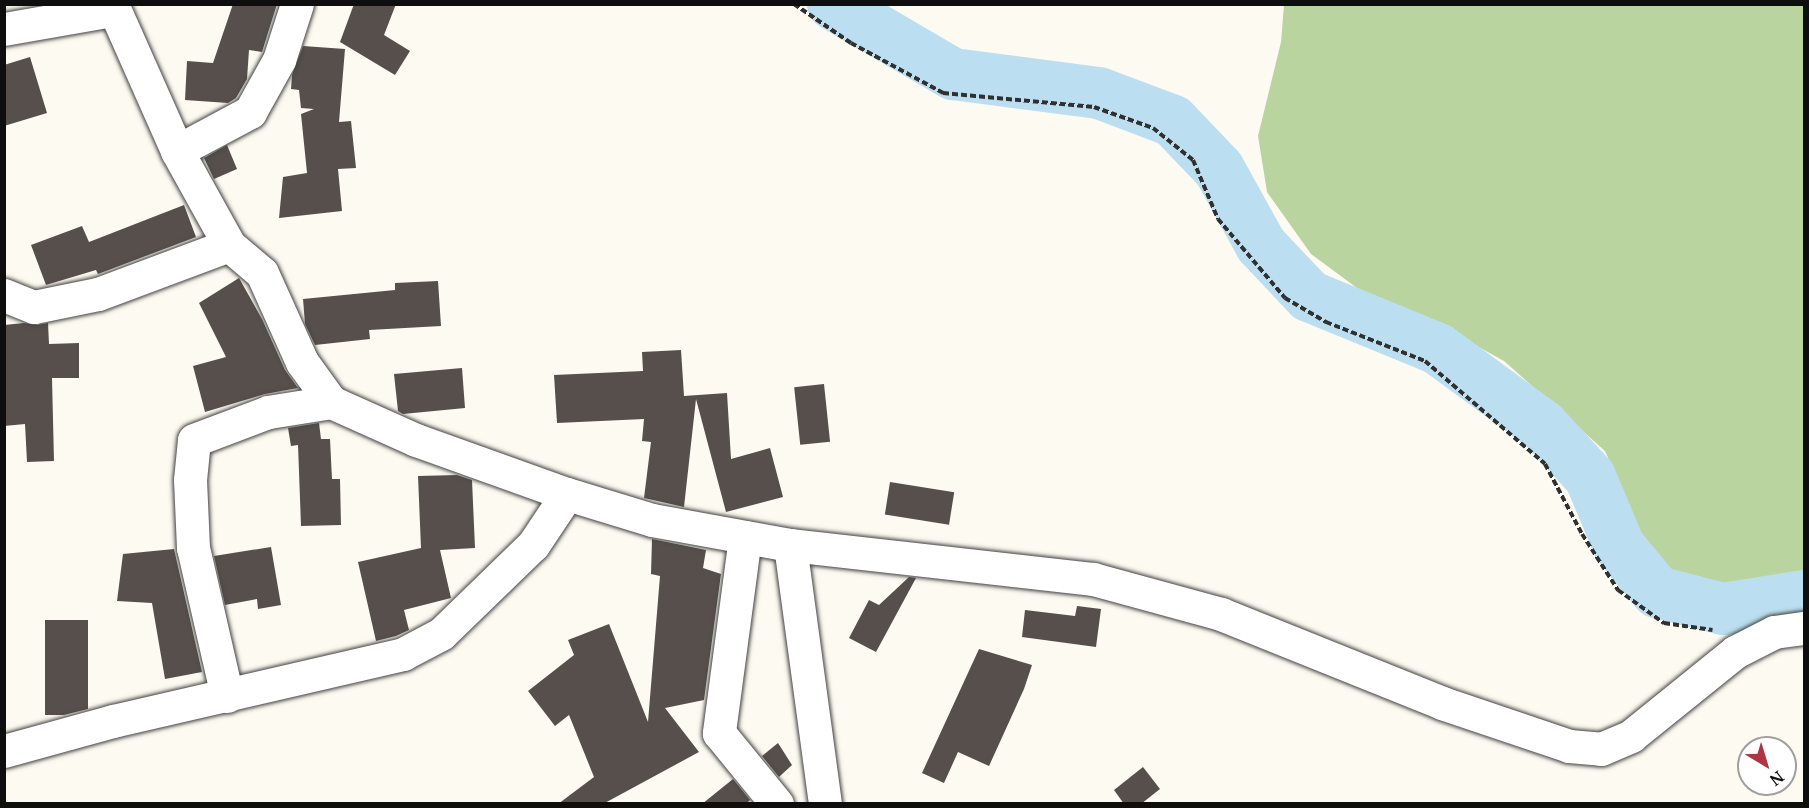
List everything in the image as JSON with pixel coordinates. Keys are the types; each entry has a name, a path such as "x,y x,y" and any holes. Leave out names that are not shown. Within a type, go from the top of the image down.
{"street":[{"path":"177,152 249,112 279,60 297,4"},
{"path":"4,29 112,7 177,152 229,245 262,273 302,362 331,402 416,440 567,494 652,520 790,545 1093,579 1221,614 1442,703 1569,746 1601,749 1631,736 1735,652 1774,632 1804,628"},
{"path":"4,295 34,307 98,294 229,245"},
{"path":"226,696 193,548 190,480 194,440 268,412 331,402"},
{"path":"4,751 112,721 403,654 441,634 533,545 567,494"},
{"path":"745,537 718,733 777,804"},
{"path":"790,545 825,804"}],"path":[{"path":"794,4 851,43 943,93 1094,107 1153,128 1193,160 1218,219 1285,298 1326,322 1425,361 1545,464 1582,534 1618,590 1664,623 1713,630 1735,652"}],"green space":[{"path":"1284,5 1804,5 1804,580 1722,587 1669,579 1637,537 1620,485 1605,451 1504,361 1419,314 1357,288 1311,254 1267,192 1258,136 1281,42"}],"building":[{"path":"233,4 277,4 262,52 249,50 247,79 236,98 228,103 185,100 187,61 213,63"},
{"path":"354,4 396,4 384,35 410,51 395,75 340,42"},
{"path":"303,46 345,49 339,122 351,121 356,168 338,169 342,211 279,218 283,177 307,173 301,114 314,109 301,108 299,90 291,89 292,75"},
{"path":"30,57 47,113 4,126 4,65"},
{"path":"227,145 237,169 214,179 204,158"},
{"path":"184,205 196,237 98,274 96,270 46,285 31,245 82,226 89,242"},
{"path":"239,278 262,319 285,370 298,388 265,394 205,412 193,366 226,357 199,303"},
{"path":"438,281 441,326 369,330 370,339 315,345 305,324 303,299 395,290 395,283"},
{"path":"24,323 37,325 48,323 49,344 79,343 79,378 52,378 54,461 27,462 25,424 4,426 4,325"},
{"path":"681,350 684,396 727,393 731,459 770,448 783,497 726,512 696,399 684,507 644,498 651,442 642,441 644,419 557,423 554,375 643,371 642,352"},
{"path":"462,368 465,408 403,414 398,411 394,374"},
{"path":"824,384 830,442 800,445 794,387"},
{"path":"319,423 321,439 330,439 332,479 340,479 341,525 301,526 298,445 291,446 288,428"},
{"path":"457,475 472,480 475,548 440,550 451,598 404,610 409,630 376,641 358,562 421,548 418,476"},
{"path":"890,482 954,492 949,525 885,515"},
{"path":"652,539 706,550 703,568 721,574 704,700 665,708 699,752 603,804 558,804 594,777 569,715 555,726 528,691 574,655 568,640 609,624 648,722 660,576 651,574"},
{"path":"271,547 281,605 258,609 257,599 225,605 214,556"},
{"path":"174,549 202,672 165,679 152,603 117,601 123,554"},
{"path":"909,577 916,578 876,652 849,638 869,600 879,605"},
{"path":"1077,606 1101,609 1096,647 1022,637 1025,610 1075,616"},
{"path":"45,620 88,620 88,709 64,715 45,715"},
{"path":"979,649 1032,665 1024,689 989,766 958,752 944,783 922,773"},
{"path":"778,743 792,765 779,777 762,756"},
{"path":"1143,767 1160,789 1141,804 1124,804 1114,790"},
{"path":"733,779 750,800 746,804 702,804"}],"waterway":[{"path":"833,4 953,74 1099,93 1173,121 1219,169 1261,245 1309,296 1438,349 1542,425 1590,477 1619,546 1657,592 1723,609 1804,596"}]}
